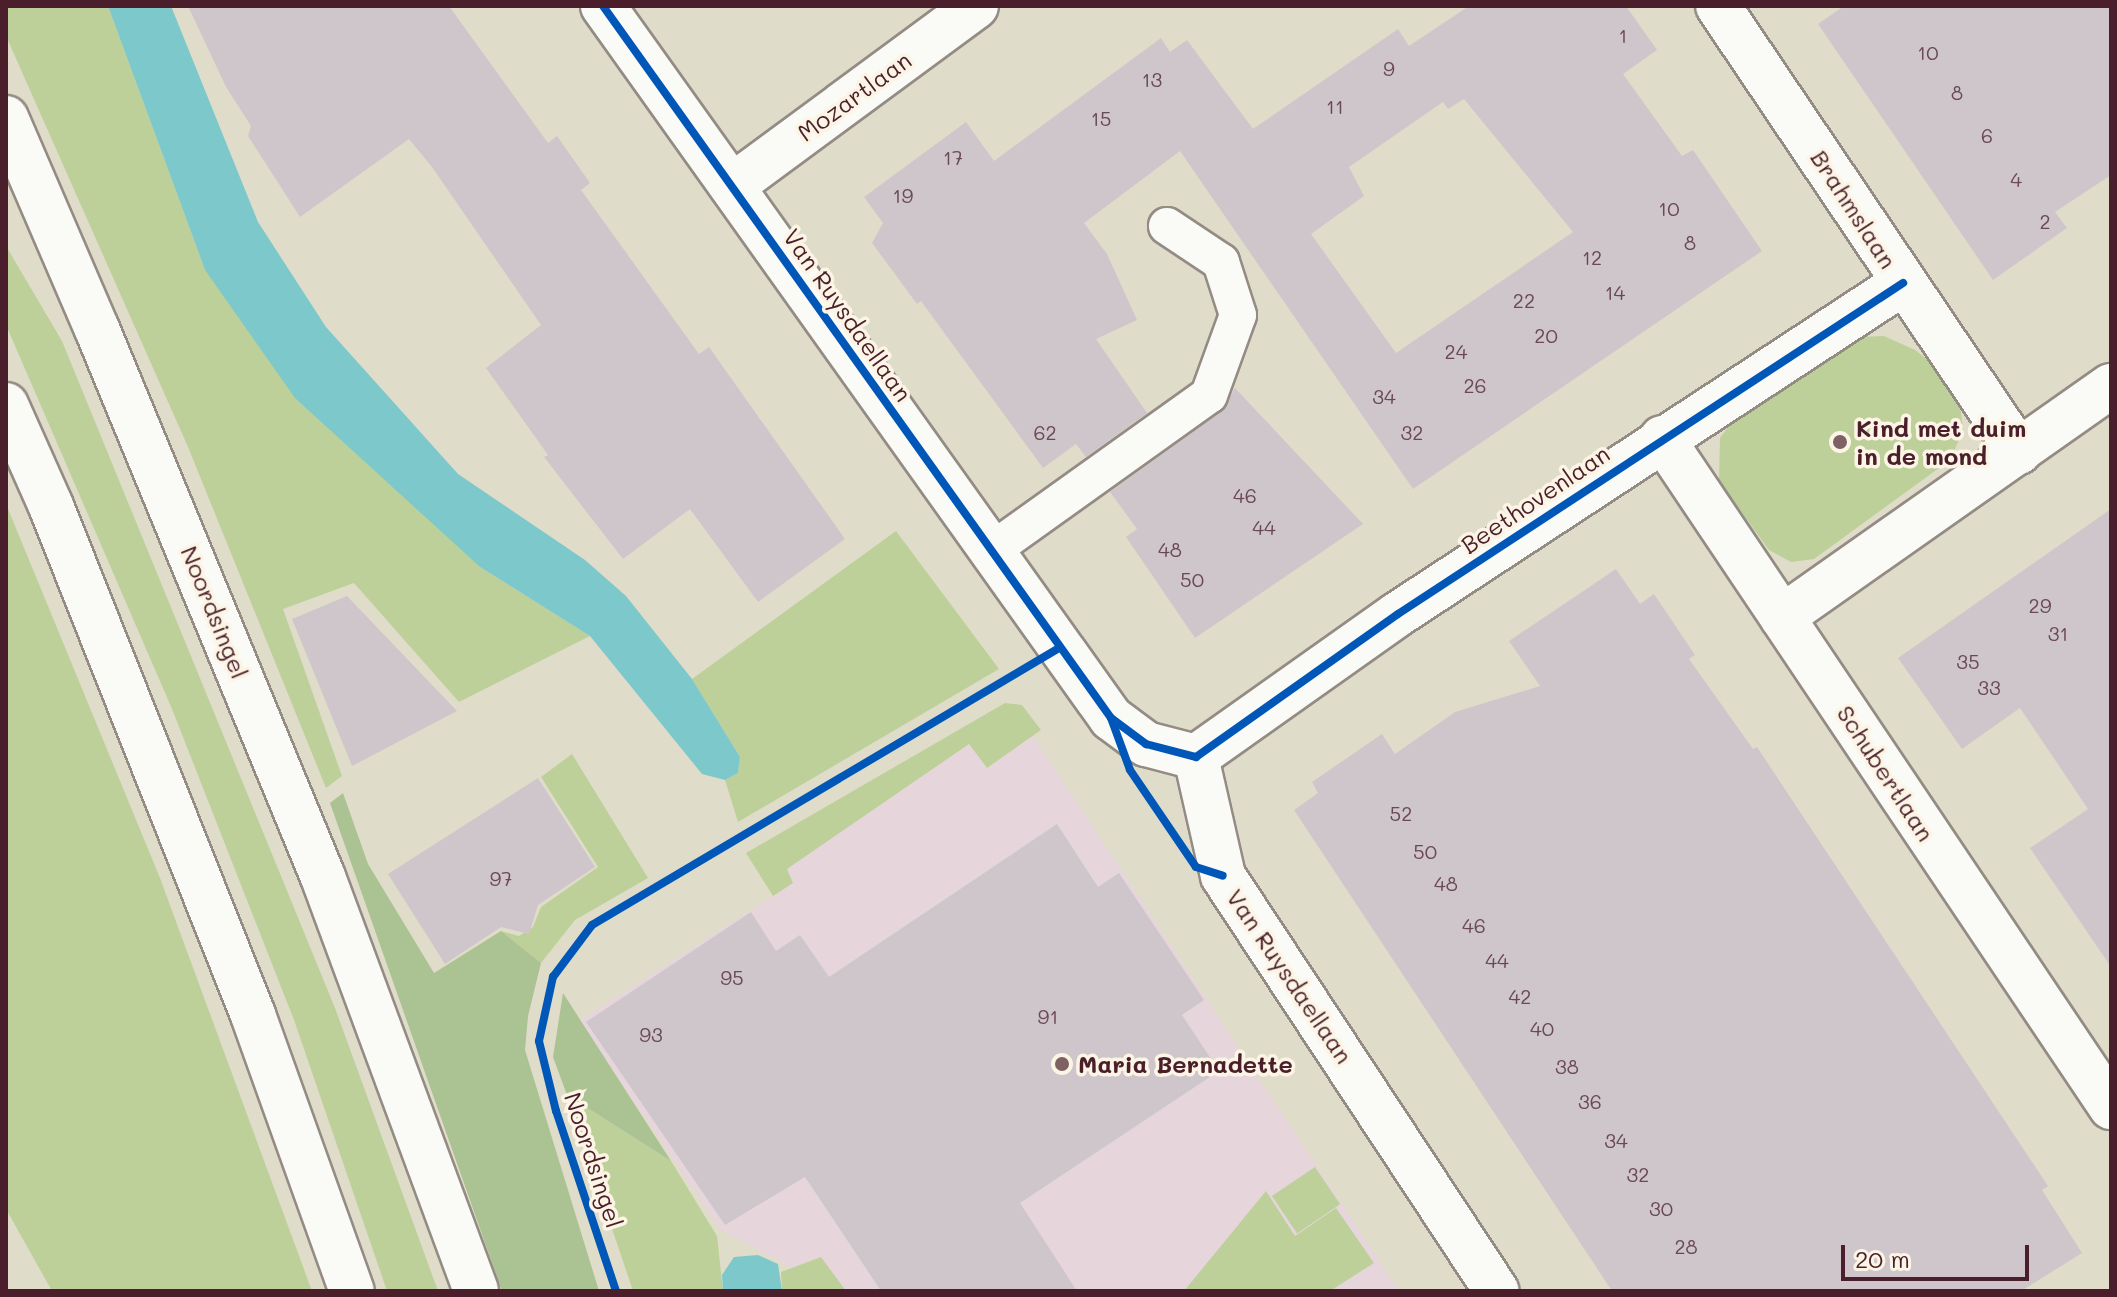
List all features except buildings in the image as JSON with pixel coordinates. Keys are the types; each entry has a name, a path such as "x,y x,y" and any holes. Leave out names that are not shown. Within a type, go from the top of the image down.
{"street":[{"name":"Van Ruysdaellaan","path":"603,6 1111,718 1146,744 1196,757 1223,876 1497,1291"},
{"name":"Mozartlaan","path":"732,186 976,6"},
{"name":"Brahmslaan","path":"1718,6 2019,452"},
{"name":"Noordsingel","path":"6,118 103,343 317,863 476,1291"},
{"name":"Beethovenlaan","path":"1196,757 1398,614 1662,438 1903,283"},
{"path":"1782,617 2111,386"},
{"path":"6,405 51,506 253,1015 352,1291"},
{"name":"Schubertlaan","path":"1662,438 2111,1107"}],"lane":[{"path":"991,551 1209,395 1238,315 1221,262 1167,226"}],"shaded area":[{"path":"1033,736 1399,1291 808,1291 807,1276 721,1230 579,1021 793,883 786,869 970,744 987,768"}],"green space":[{"path":"6,6 108,6 205,270 480,567 590,636 459,702 354,583 283,609 342,776 326,788 188,447 6,36"},
{"path":"6,246 62,341 335,1008 438,1291 387,1291 294,1020 172,709 6,325"},
{"path":"1884,336 1915,350 1937,367 1960,404 1963,431 1950,460 1814,559 1791,562 1769,550 1719,481 1720,438 1729,426 1860,337"},
{"path":"6,504 160,878 312,1291 52,1291 6,1209"},
{"path":"896,531 999,669 738,822 725,780 738,773 740,757 692,679"},
{"path":"1005,703 1022,705 1041,730 987,768 969,744 787,869 793,883 773,896 746,853"},
{"path":"572,754 648,878 575,920 541,963 501,931 519,936 533,927 541,907 598,867 541,777"},
{"path":"343,793 368,864 434,973 501,931 541,963 528,1016 525,1050 599,1291 502,1291 330,803"},
{"path":"563,993 671,1161 567,1095 553,1057"},
{"path":"567,1095 671,1161 717,1236 723,1291 633,1291"},
{"path":"1315,1167 1340,1204 1297,1233 1272,1196"},
{"path":"1266,1191 1295,1236 1336,1208 1374,1263 1330,1291 1184,1291"},
{"path":"821,1257 846,1291 782,1291 781,1272"}],"water":[{"path":"108,6 171,6 258,222 326,327 458,474 585,560 626,596 692,679 740,757 738,773 725,780 702,774 590,636 480,567 295,398 205,270"},
{"path":"758,1255 778,1264 782,1291 723,1291 722,1275 734,1257"}],"cycle path":[{"path":"603,6 1111,718 1146,744 1196,757 1398,614 1903,283"},
{"path":"616,1291 556,1111 539,1041 553,977 592,925 1059,648"},
{"path":"1111,718 1130,770 1196,867 1223,876"}],"place":[{"name":"Kind met duim in de mond","path":"1840,442"},
{"name":"Maria Bernadette","path":"1062,1064"}]}
